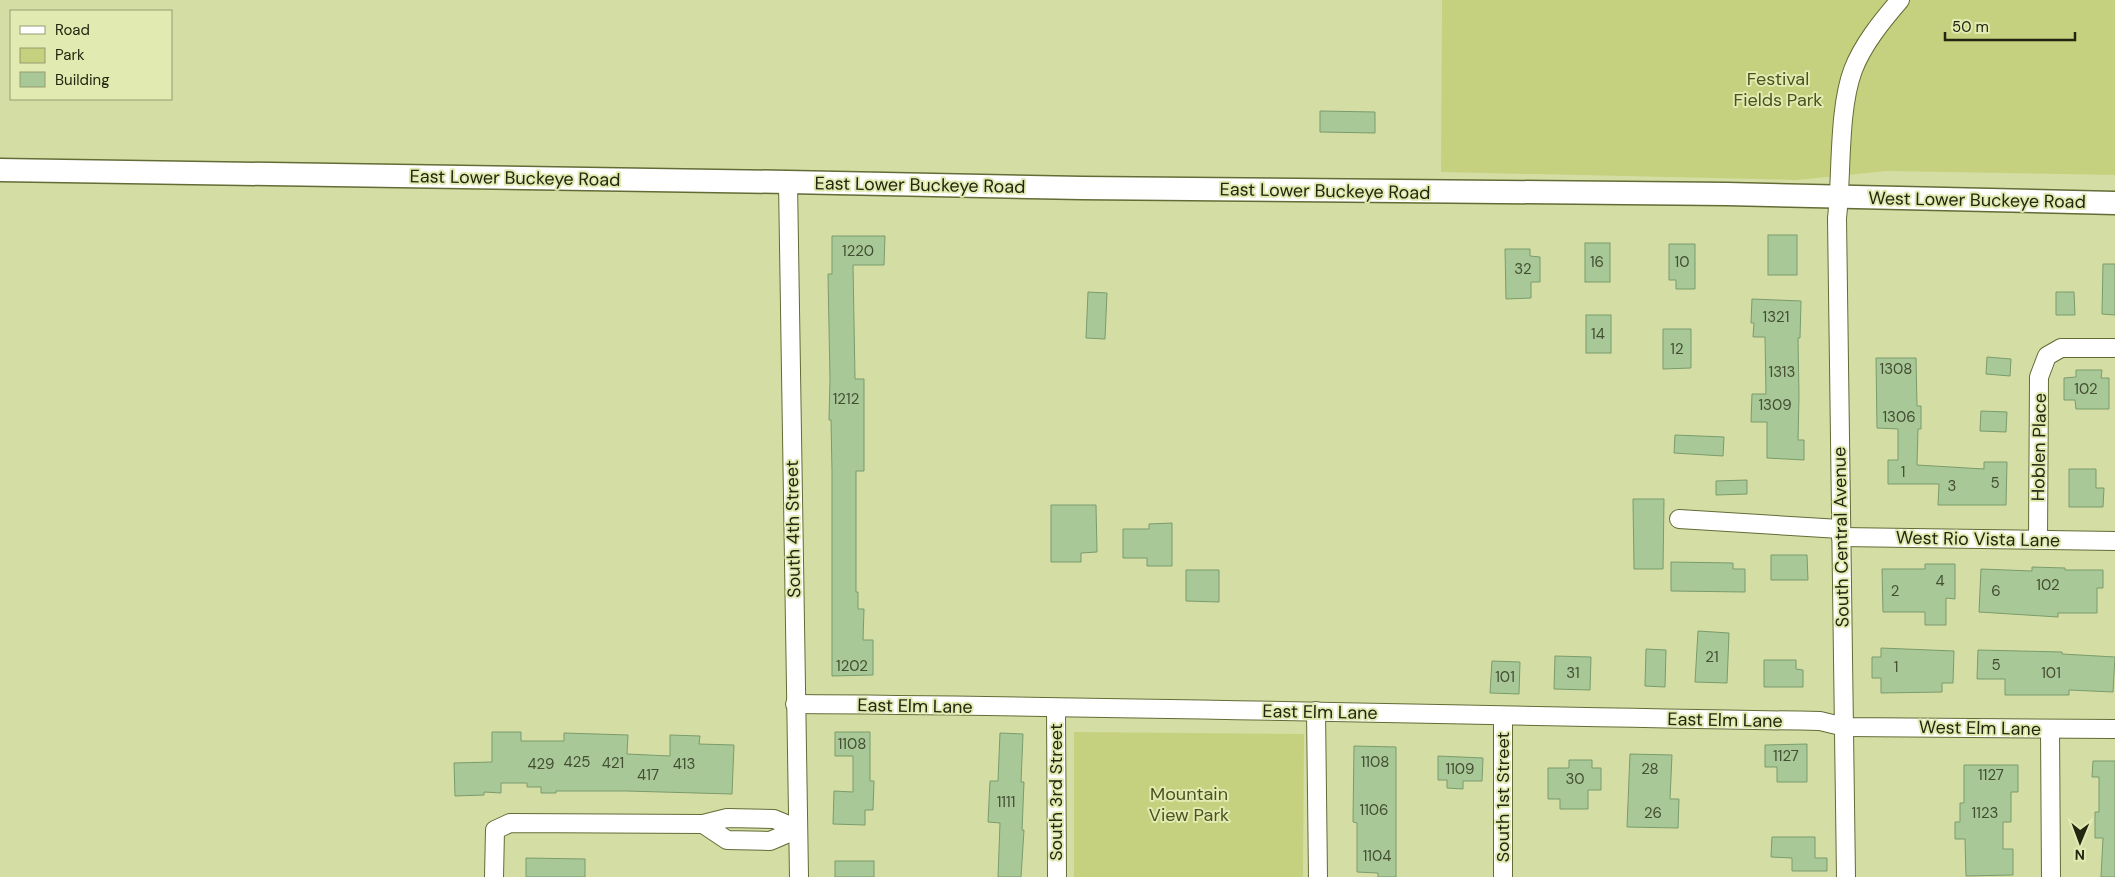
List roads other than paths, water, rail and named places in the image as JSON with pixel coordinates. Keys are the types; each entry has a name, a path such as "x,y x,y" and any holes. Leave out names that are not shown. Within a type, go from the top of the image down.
{"main road":[{"name":"East Lower Buckeye Road","path":"7,170 1082,188 1840,197"},
{"name":"West Lower Buckeye Road","path":"1840,197 2115,203"}],"street":[{"name":"South Central Avenue","path":"1846,877 1838,218 1845,111 1853,70 1878,27 1900,0"},
{"name":"South 4th Street","path":"788,182 799,877"},
{"name":"Hoblen Place","path":"2038,540 2039,377 2047,356 2061,348 2115,348"},
{"name":"West Rio Vista Lane","path":"1679,519 1841,532 2038,540 2115,541"},
{"name":"East Elm Lane","path":"795,704 1316,711 1503,717 1820,721 1845,726"},
{"name":"South 3rd Street","path":"1056,708 1057,877"},
{"path":"1316,711 1318,877"},
{"name":"South 1st Street","path":"1503,717 1503,877"},
{"name":"West Elm Lane","path":"1845,726 2115,730"},
{"path":"2050,729 2051,877"},
{"path":"494,877 495,830 510,823 703,824 727,818 774,819 798,829"}],"park label":[{"name":"Festival Fields Park","path":"1778,89"},
{"name":"Mountain View Park","path":"1189,804"}]}
